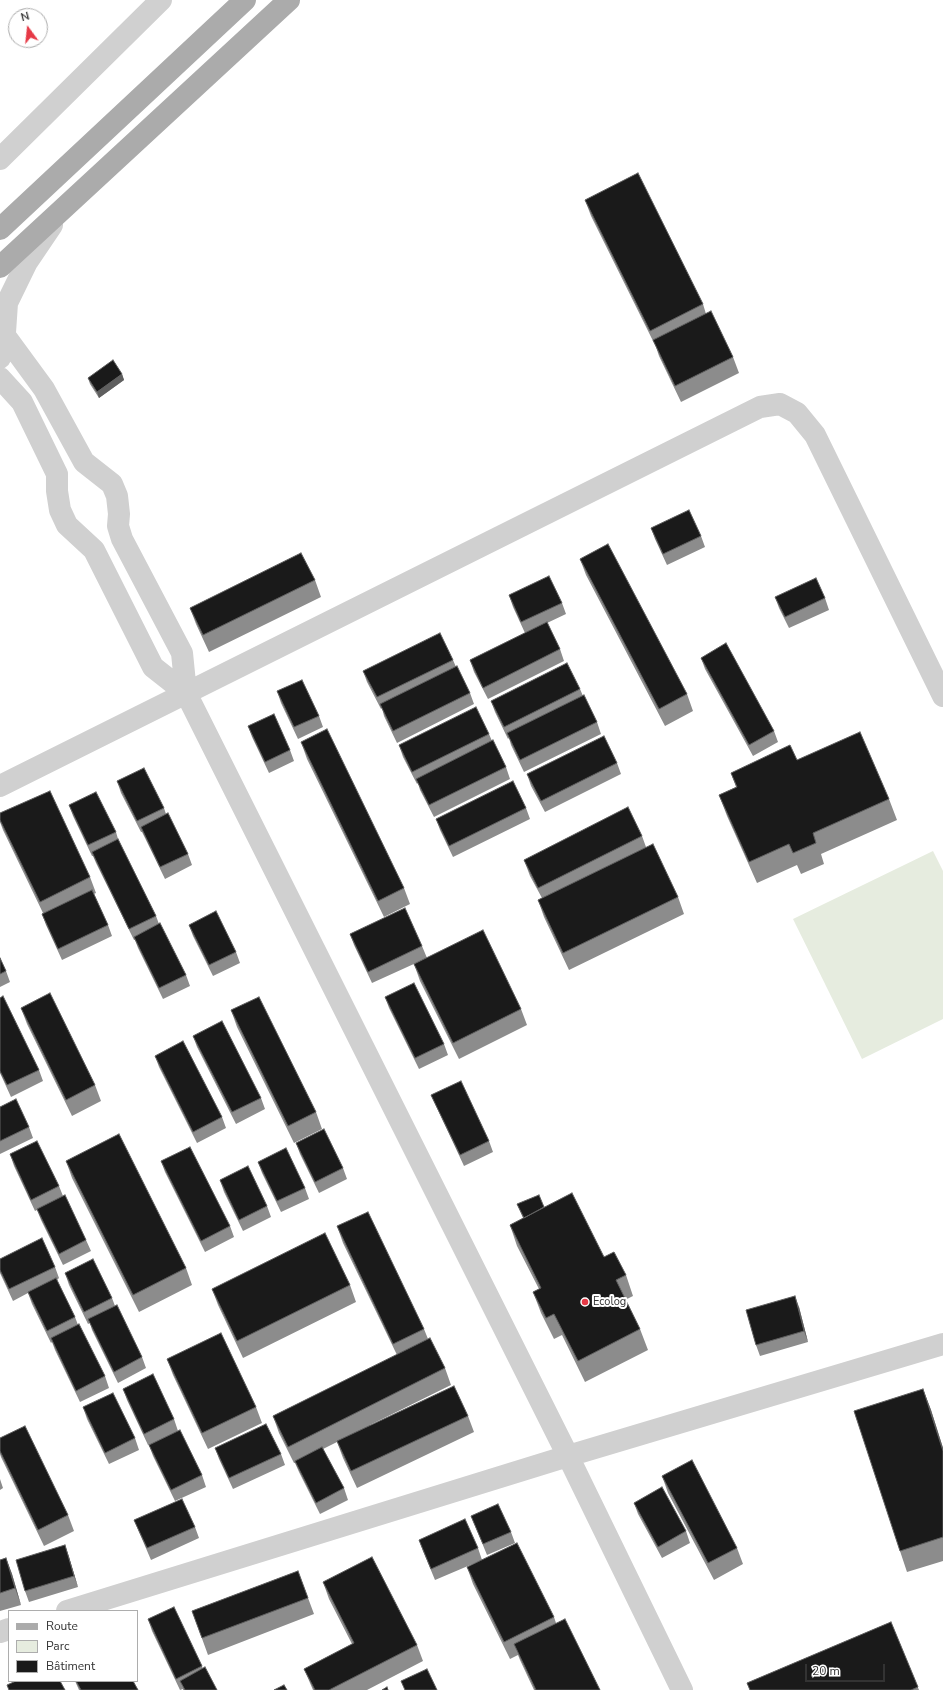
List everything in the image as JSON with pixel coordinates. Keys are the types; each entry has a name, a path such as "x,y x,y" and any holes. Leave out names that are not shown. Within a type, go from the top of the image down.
{"main road":[{"path":"0,228 245,0"},
{"path":"0,267 289,0"}],"street":[{"path":"0,159 161,0"},
{"path":"0,358 4,348 2,333 7,303 13,287 26,262 63,209"},
{"path":"2,333 44,389 84,462 112,484 117,496 119,514 118,526 122,539 182,653 186,693 568,1456 682,1690"},
{"path":"0,378 22,402 57,474 57,491 60,510 67,525 94,550 153,667 186,693"},
{"path":"0,786 760,407 780,404 798,413 815,435 943,696"},
{"path":"70,1610 568,1456 943,1344"}],"green space":[{"path":"933,851 943,871 943,1019 862,1059 793,919"}],"building":[{"path":"638,173 703,304 650,331 585,200"},
{"path":"711,311 733,357 675,386 653,340"},
{"path":"113,360 122,374 97,392 88,378"},
{"path":"689,510 701,536 663,554 651,528"},
{"path":"608,544 687,694 659,709 580,559"},
{"path":"301,553 315,580 203,635 190,608"},
{"path":"549,576 562,603 521,622 509,595"},
{"path":"816,578 825,598 785,617 775,597"},
{"path":"547,622 560,649 483,688 470,660"},
{"path":"440,633 453,660 377,697 363,671"},
{"path":"726,643 774,731 749,745 701,658"},
{"path":"567,663 580,689 504,727 491,701"},
{"path":"457,666 470,693 393,731 380,704"},
{"path":"302,680 319,716 294,727 277,691"},
{"path":"584,695 597,722 520,760 507,733"},
{"path":"476,707 489,734 412,772 399,745"},
{"path":"274,714 290,750 265,762 248,726"},
{"path":"327,729 404,888 378,901 301,742"},
{"path":"860,732 889,799 813,833 816,843 793,853 789,844 749,862 719,795 737,787 731,773 790,745 797,760"},
{"path":"604,736 617,763 541,801 527,774"},
{"path":"493,740 506,767 429,805 416,779"},
{"path":"144,768 164,808 137,821 117,781"},
{"path":"513,781 526,808 449,846 436,819"},
{"path":"50,791 90,877 40,902 0,820 0,813"},
{"path":"96,792 116,832 88,845 69,805"},
{"path":"628,807 642,836 538,888 524,860"},
{"path":"168,813 188,854 160,867 141,827"},
{"path":"118,839 156,916 129,929 92,852"},
{"path":"653,844 678,897 563,953 538,900"},
{"path":"92,890 108,925 58,949 42,914"},
{"path":"405,908 422,946 368,972 350,934"},
{"path":"216,911 236,952 209,965 189,925"},
{"path":"160,923 186,975 159,988 134,937"},
{"path":"483,930 521,1009 453,1043 414,964"},
{"path":"0,958 6,971 0,974"},
{"path":"414,983 444,1044 415,1058 385,997"},
{"path":"50,993 95,1085 66,1100 21,1008"},
{"path":"3,996 39,1070 7,1085 0,1071 0,998"},
{"path":"259,997 316,1112 288,1126 231,1010"},
{"path":"222,1021 261,1098 232,1112 193,1036"},
{"path":"183,1041 222,1117 193,1132 155,1056"},
{"path":"461,1081 489,1141 460,1155 431,1095"},
{"path":"16,1099 29,1127 0,1141 0,1107"},
{"path":"324,1129 343,1168 315,1182 296,1143"},
{"path":"119,1134 186,1268 133,1295 66,1161"},
{"path":"37,1141 59,1186 31,1200 10,1154"},
{"path":"190,1147 230,1226 201,1241 161,1161"},
{"path":"286,1148 305,1188 277,1201 258,1162"},
{"path":"248,1166 267,1206 239,1220 220,1180"},
{"path":"572,1193 604,1257 614,1252 626,1275 616,1280 640,1329 578,1361 554,1314 546,1318 533,1292 541,1288 510,1225"},
{"path":"65,1195 86,1240 59,1254 37,1209"},
{"path":"539,1195 544,1207 524,1218 517,1204"},
{"path":"368,1212 424,1329 393,1344 337,1226"},
{"path":"325,1233 350,1285 237,1341 212,1289"},
{"path":"42,1238 55,1267 9,1289 0,1270 0,1259"},
{"path":"93,1259 112,1298 84,1312 65,1273"},
{"path":"56,1278 75,1317 47,1331 28,1292"},
{"path":"795,1296 804,1331 756,1345 746,1310"},
{"path":"117,1305 142,1357 114,1372 88,1319"},
{"path":"79,1324 105,1376 76,1391 51,1338"},
{"path":"221,1333 256,1407 202,1433 167,1359"},
{"path":"430,1338 445,1368 288,1447 273,1416"},
{"path":"153,1374 174,1419 144,1434 123,1389"},
{"path":"454,1386 468,1416 351,1471 337,1441"},
{"path":"923,1389 943,1451 943,1537 900,1551 854,1411"},
{"path":"113,1393 135,1438 105,1453 83,1407"},
{"path":"266,1424 281,1454 229,1478 215,1448"},
{"path":"25,1426 68,1515 38,1530 0,1451 0,1438"},
{"path":"180,1430 202,1475 171,1490 149,1445"},
{"path":"322,1447 344,1488 316,1503 295,1461"},
{"path":"692,1460 737,1548 708,1563 662,1476"},
{"path":"662,1487 686,1531 658,1547 634,1503"},
{"path":"182,1499 195,1527 147,1548 134,1520"},
{"path":"498,1504 511,1532 483,1544 471,1516"},
{"path":"465,1519 478,1548 431,1569 419,1540"},
{"path":"517,1543 554,1617 504,1642 467,1567"},
{"path":"65,1545 74,1576 25,1591 16,1560"},
{"path":"372,1557 417,1645 329,1690 315,1690 304,1669 354,1643 323,1582"},
{"path":"6,1558 15,1588 0,1593 0,1560"},
{"path":"298,1571 308,1598 202,1638 192,1611"},
{"path":"174,1607 202,1666 176,1679 148,1619"},
{"path":"565,1619 600,1690 536,1690 514,1644"},
{"path":"891,1622 918,1687 911,1690 750,1690 747,1683"},
{"path":"205,1667 217,1690 185,1690 180,1681"},
{"path":"427,1669 437,1690 405,1690 401,1681"},
{"path":"14,1682 61,1682 65,1690 9,1690 7,1685"},
{"path":"77,1682 134,1682 138,1690 81,1690"},
{"path":"284,1685 287,1690 274,1690"}],"place":[{"name":"Ecolog","path":"585,1302"}]}
